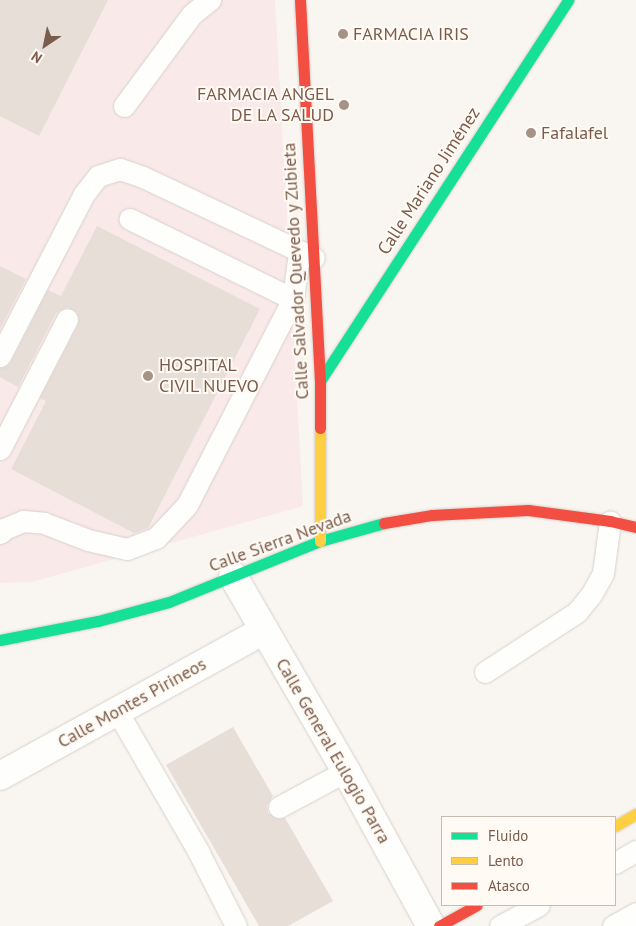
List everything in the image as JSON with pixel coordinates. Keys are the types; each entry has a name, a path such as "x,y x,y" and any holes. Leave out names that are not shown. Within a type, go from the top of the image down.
{"street":[{"name":"Calle Salvador Quevedo y Zubieta","path":"300,0 307,255 320,381 320,541"},
{"name":"Calle Mariano Jiménez","path":"320,381 568,0"},
{"name":"Calle Sierra Nevada","path":"0,640 98,621 169,602 320,541 378,524 432,515 528,510 610,521 636,527"},
{"name":"Calle General Eulogio Parra","path":"233,576 346,771 431,926"},
{"name":"Calle Montes Pirineos","path":"0,776 264,630"},
{"path":"616,825 636,814"},
{"path":"439,926 475,906"}],"lane":[{"path":"124,106 192,14 210,0"},
{"path":"0,356 84,194 98,176 120,169 143,176 307,255 293,299 187,505 156,538 127,549 88,540 44,523 24,521 4,529 0,533"},
{"path":"130,219 293,299"},
{"path":"0,449 67,319"},
{"path":"485,672 577,612 591,595 603,573 610,521"},
{"path":"117,712 204,847 236,926"},
{"path":"278,807 346,771"},
{"path":"616,861 636,851"},
{"path":"500,926 537,906"},
{"path":"613,926 636,913"}],"shaded area":[{"name":"HOSPITAL CIVIL NUEVO","path":"0,0 275,0 303,506 32,582 0,583"}],"building":[{"path":"0,0 108,0 39,136 0,116"},
{"path":"97,226 260,309 148,528 134,533 11,469 46,401 40,398 78,325 79,318 77,312 67,307 56,313 18,387 0,377 0,368 6,367 11,362 48,290 61,296"},
{"path":"0,266 26,279 0,329"},
{"path":"233,727 273,796 267,806 268,813 278,819 285,818 333,901 288,926 259,926 166,765"}],"traffic: fast":[{"path":"320,381 568,0"},
{"path":"0,640 98,621 169,602 320,541 384,523"}],"traffic: slow":[{"path":"320,428 320,541"},
{"path":"616,825 636,814"}],"traffic: jam":[{"path":"300,0 320,381 320,428"},
{"path":"384,523 432,515 528,510 610,521 636,527"},
{"path":"439,926 475,906"}],"place":[{"name":"FARMACIA IRIS","path":"343,34"},
{"name":"FARMACIA ANGEL DE LA SALUD","path":"344,105"},
{"name":"Fafalafel","path":"531,133"},
{"name":"HOSPITAL CIVIL NUEVO","path":"148,376"}]}
